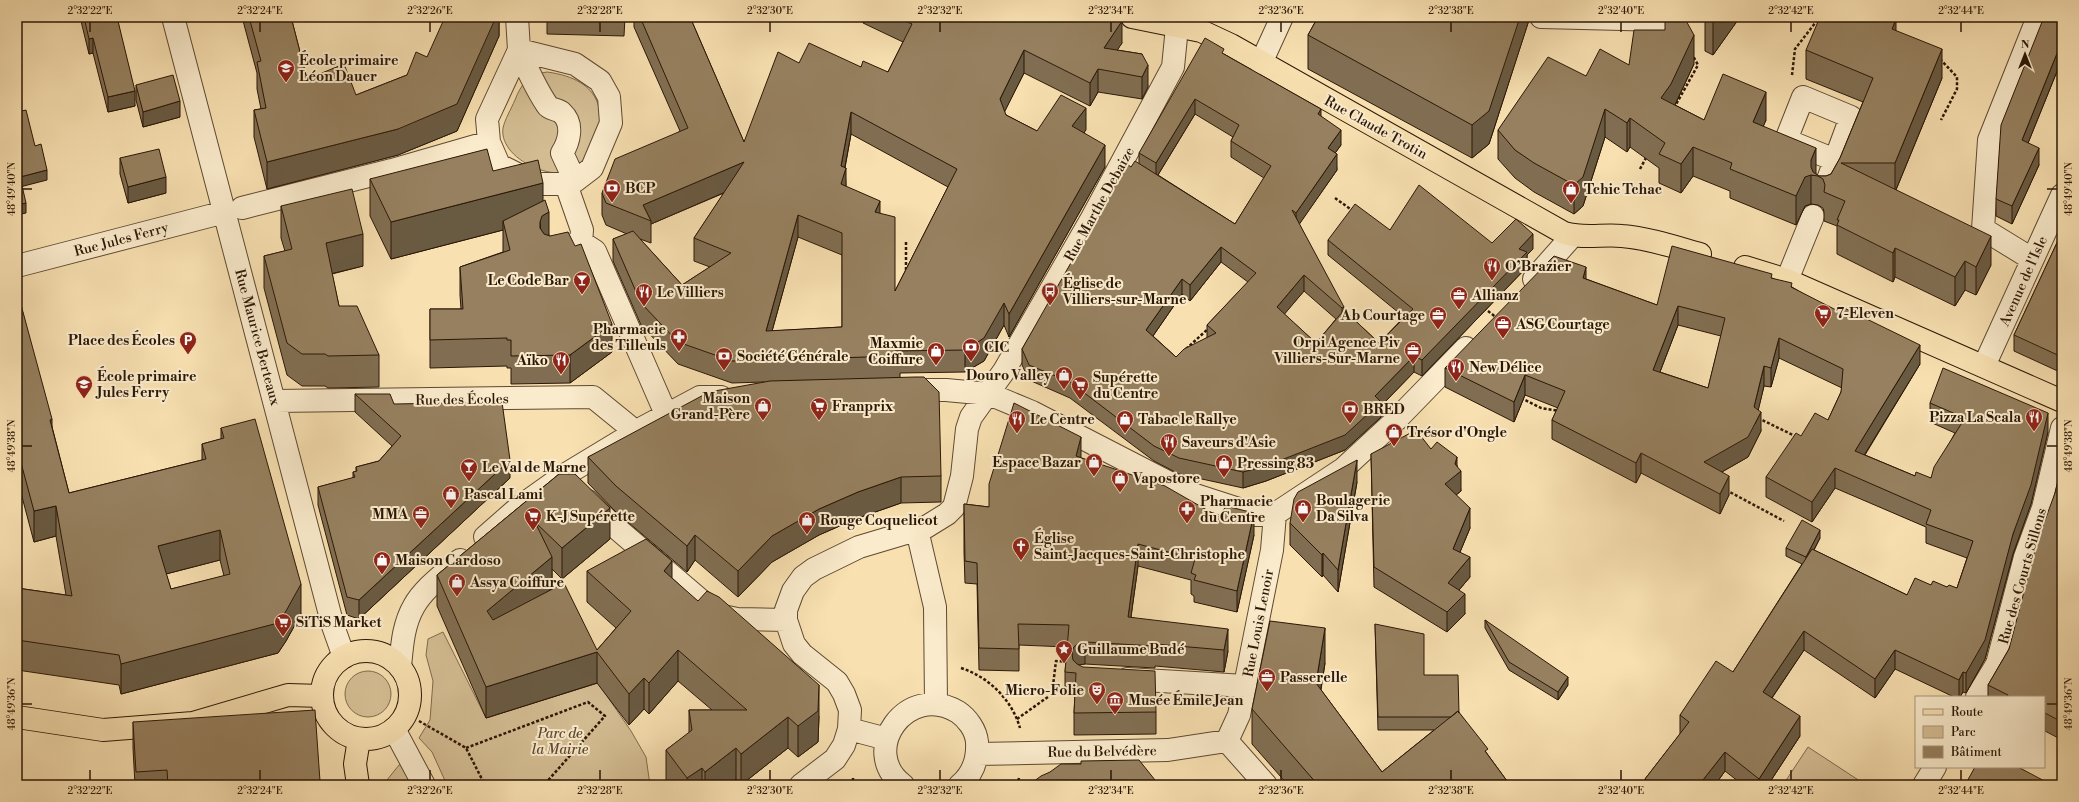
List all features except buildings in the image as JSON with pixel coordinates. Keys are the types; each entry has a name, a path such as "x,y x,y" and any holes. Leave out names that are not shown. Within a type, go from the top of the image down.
{"main road":[{"name":"Rue Claude Trotin","path":"1132,17 1177,22 1208,34 1521,207 1556,229 1573,236"},
{"path":"1573,236 1606,235 1639,238 1787,280 2062,401"},
{"path":"358,652 373,652 388,656 400,667 408,681 410,697 400,721 378,738 358,739 345,734 334,726 326,715 322,696 326,676 333,665 344,657 358,652"},
{"path":"17,718 103,730 193,723 288,695 322,696"},
{"path":"358,739 356,764 358,785"}],"street":[{"name":"Rue Maurice Berteaux","path":"173,17 233,210 275,401 332,626 344,657"},
{"path":"517,17 519,50 529,76 548,107 563,114 567,120 569,138 562,153 582,230 582,242"},
{"path":"1261,63 1282,17"},
{"path":"1541,17 1663,20 1671,17"},
{"path":"2032,259 1983,229 1989,140 2038,17"},
{"name":"Rue Marthe Debaize","path":"786,620 786,610 793,591 798,583 814,569 859,547 922,529 947,514 954,507 962,476 971,417 989,394 1004,371 1092,218 1173,67 1177,22"},
{"path":"519,50 575,64 600,81 609,97 611,123 592,168 571,183 537,184 499,164 489,142 488,119 519,50"},
{"path":"1822,193 1835,160 1851,117 1803,97 1786,140 1835,160"},
{"name":"Rue Jules Ferry","path":"17,266 392,170 489,142"},
{"name":"Avenue de l'Isle","path":"1984,366 2062,195"},
{"path":"1787,280 1813,216"},
{"path":"1520,293 1573,236"},
{"path":"552,252 582,242"},
{"path":"582,242 595,251 666,414"},
{"path":"883,391 946,390 989,394 1032,412 1093,446 1189,493 1257,515 1275,514 1343,469 1396,420 1480,333"},
{"path":"400,667 406,625 414,606 429,588 518,508 560,473 666,414 700,397 740,396"},
{"name":"Rue des Écoles","path":"275,401 593,397 636,432"},
{"name":"Rue des Courts Sillons","path":"1978,696 1997,664 2025,557 2043,508 2062,428"},
{"path":"560,473 608,521 718,615 737,619 786,620 794,644 802,654 836,682 844,694 850,710 849,729 844,745 835,759 801,785"},
{"name":"Rue Louis Lenoir","path":"1227,742 1239,716 1272,550 1275,514"},
{"path":"922,529 935,607 936,703"},
{"path":"1107,678 1245,686"},
{"path":"904,785 892,772 887,760 887,739 890,731 897,719 908,710 921,704 936,703 950,707 962,715 971,726 976,739 977,754 974,767 966,780 960,785"},
{"path":"400,721 424,785"},
{"path":"849,729 887,739"},
{"path":"1227,742 1266,785"},
{"name":"Rue du Belvédère","path":"977,754 1168,750 1227,742"},
{"path":"1924,785 1934,768"}],"path":[{"path":"1803,97 1792,83 1791,67 1795,49 1819,18 1823,17"},
{"path":"1671,114 1698,65 1691,53"},
{"path":"1937,56 1957,77 1957,89 1941,120"},
{"path":"1640,169 1648,155"},
{"path":"1335,198 1355,213"},
{"path":"906,242 906,272"},
{"path":"1483,308 1502,320"},
{"path":"1180,354 1215,323"},
{"path":"1514,394 1541,408 1562,411"},
{"path":"1752,416 1766,420 1802,439"},
{"path":"1723,489 1784,521"},
{"path":"1017,719 1052,694 1056,661 1070,662"},
{"path":"935,664 953,666 969,671 985,679 998,690 1009,703 1017,719 1022,735 1024,753 1022,771 1017,785"},
{"path":"466,748 588,702 605,716 544,785"},
{"path":"400,721 466,748 485,785"}],"green space":[{"path":"547,72 566,76 580,82 591,91 597,102 600,114 599,129 594,144 585,161 576,169 564,173 550,172 536,168 522,161 511,152 504,140 503,128 520,89 526,81 535,75"},
{"name":"Parc de la Mairie","path":"443,632 486,718 598,683 631,731 646,757 650,785 447,785 432,752 419,738 430,720 433,681 426,655 428,639"},
{"path":"368,671 381,675 387,681 391,694 387,707 381,713 368,717 355,713 349,707 345,694 349,681 355,675"},
{"path":"1808,747 1866,785 1783,785"},
{"path":"399,765 404,765 412,785 383,785"}],"place":[{"name":"École primaire Léon Dauer","path":"286,83"},
{"name":"BCP","path":"612,203"},
{"name":"Tchic Tchac","path":"1571,204"},
{"name":"O’Brazier","path":"1492,281"},
{"name":"Le Code Bar","path":"582,295"},
{"name":"Église de Villiers-sur-Marne","path":"1050,306"},
{"name":"Le Villiers","path":"644,307"},
{"name":"Allianz","path":"1459,310"},
{"name":"7-Eleven","path":"1823,328"},
{"name":"Ab Courtage","path":"1438,330"},
{"name":"ASG Courtage","path":"1503,339"},
{"name":"Pharmacie des Tilleuls","path":"679,352"},
{"name":"Place des Écoles","path":"188,355"},
{"name":"CIC","path":"971,362"},
{"name":"Orpi Agence Piv Villiers-Sur-Marne","path":"1413,365"},
{"name":"Maxmie Coiffure","path":"936,366"},
{"name":"Société Générale","path":"724,371"},
{"name":"Aïko","path":"561,375"},
{"name":"New Délice","path":"1456,382"},
{"name":"Douro Valley","path":"1064,390"},
{"name":"École primaire Jules Ferry","path":"84,399"},
{"name":"Supérette du Centre","path":"1080,400"},
{"name":"Maison Grand-Père","path":"763,421"},
{"name":"Franprix","path":"819,421"},
{"name":"BRED","path":"1350,424"},
{"name":"Pizza La Scala","path":"2034,432"},
{"name":"Le Centre","path":"1017,434"},
{"name":"Tabac le Rallye","path":"1125,434"},
{"name":"Trésor d'Ongle","path":"1394,447"},
{"name":"Saveurs d'Asie","path":"1169,457"},
{"name":"Espace Bazar","path":"1094,477"},
{"name":"Pressing 83","path":"1224,478"},
{"name":"Le Val de Marne","path":"469,482"},
{"name":"Vapostore","path":"1120,493"},
{"name":"Pascal Lami","path":"451,509"},
{"name":"Boulagerie Da Silva","path":"1303,523"},
{"name":"Pharmacie du Centre","path":"1187,524"},
{"name":"MMA","path":"421,529"},
{"name":"K-J Supérette","path":"533,531"},
{"name":"Rouge Coquelicot","path":"807,535"},
{"name":"Église Saint-Jacques-Saint-Christophe","path":"1021,561"},
{"name":"Maison Cardoso","path":"382,575"},
{"name":"Assya Coiffure","path":"457,597"},
{"name":"SiTiS Market","path":"283,637"},
{"name":"Guillaume Budé","path":"1064,664"},
{"name":"Passerelle","path":"1267,692"},
{"name":"Micro-Folie","path":"1097,705"},
{"name":"Musée Émile Jean","path":"1115,715"}]}
